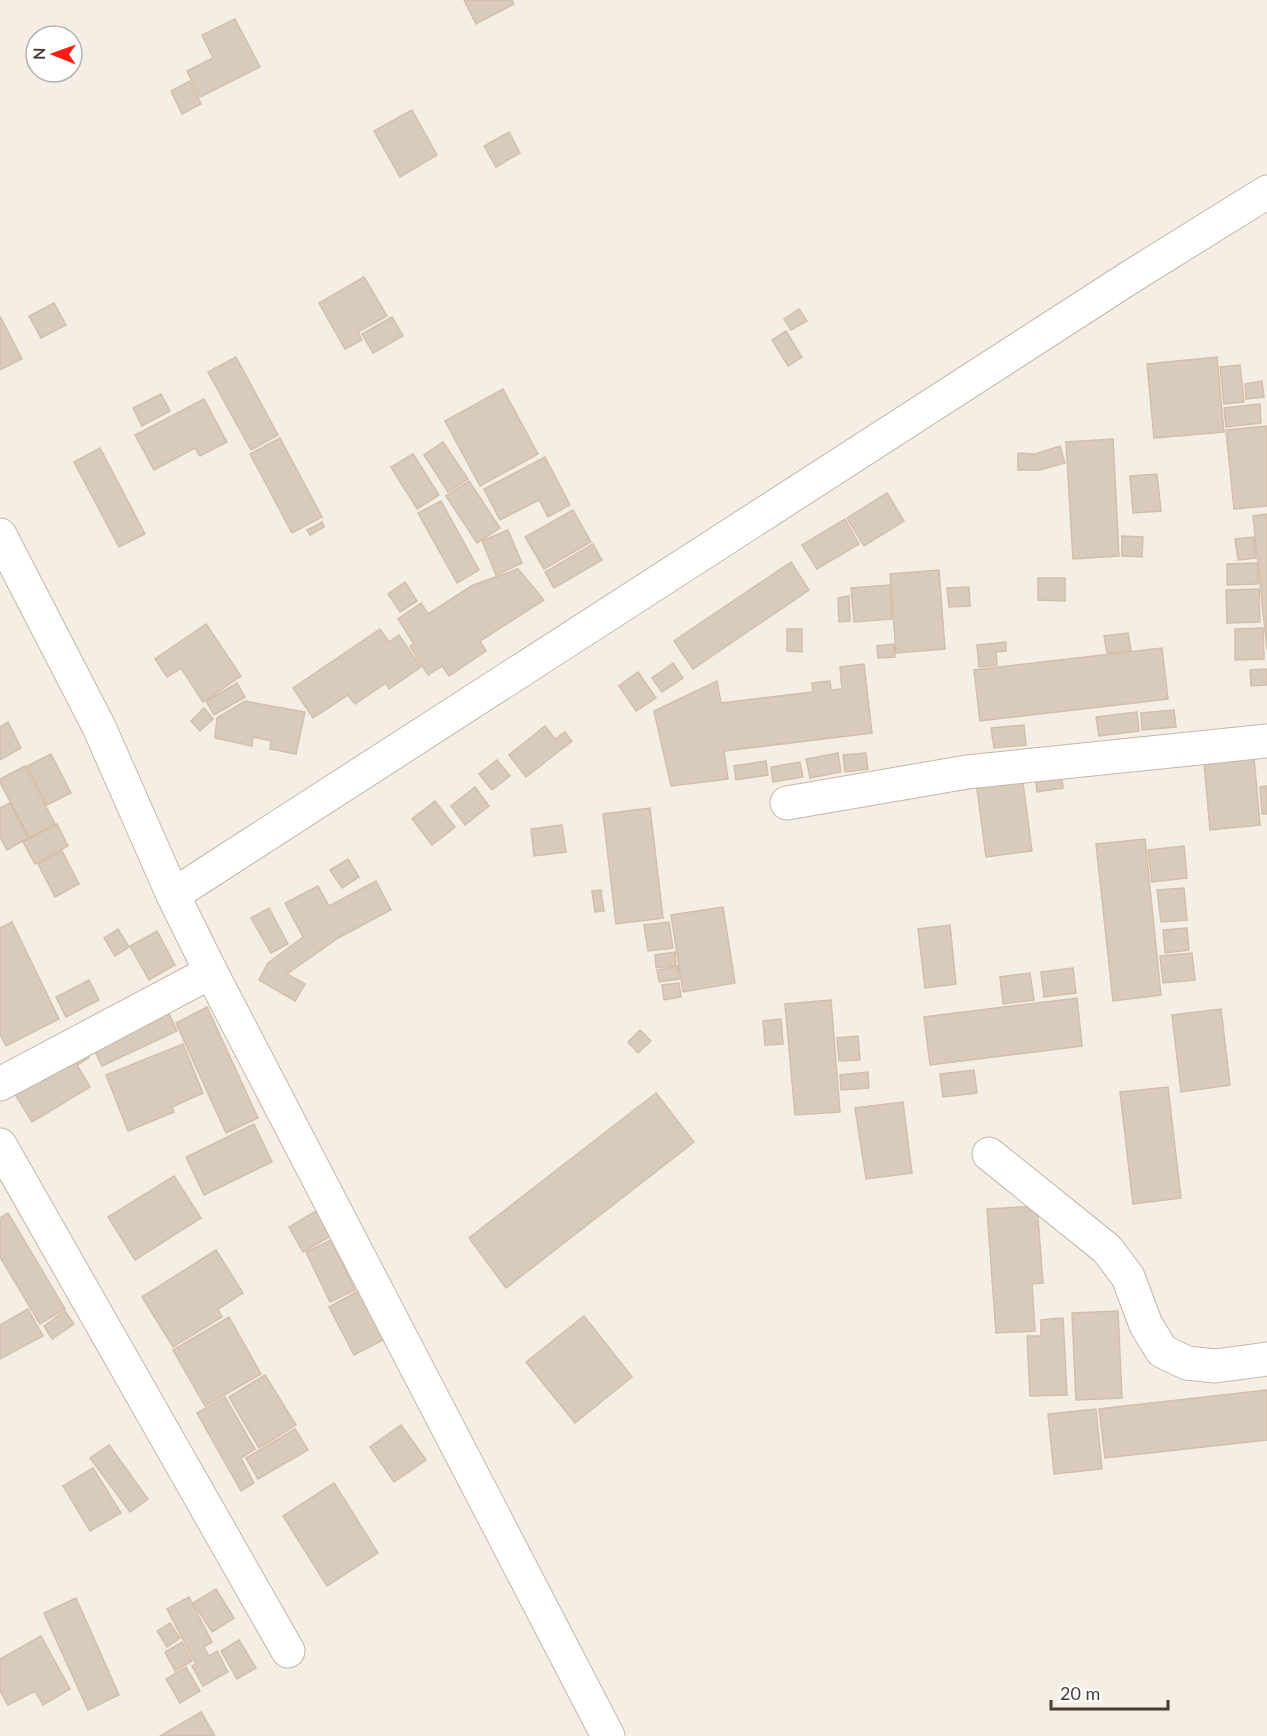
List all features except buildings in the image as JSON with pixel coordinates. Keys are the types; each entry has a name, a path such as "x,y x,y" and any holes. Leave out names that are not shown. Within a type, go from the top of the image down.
{"street":[{"path":"173,895 1112,289 1267,192"},
{"path":"0,535 99,727 173,895 211,972 608,1736"},
{"path":"787,803 967,772 1267,741"},
{"path":"0,1084 211,972"},
{"path":"0,1145 288,1651"},
{"path":"989,1154 1107,1249 1128,1277 1146,1325 1162,1351 1187,1363 1215,1366 1267,1359"}]}
